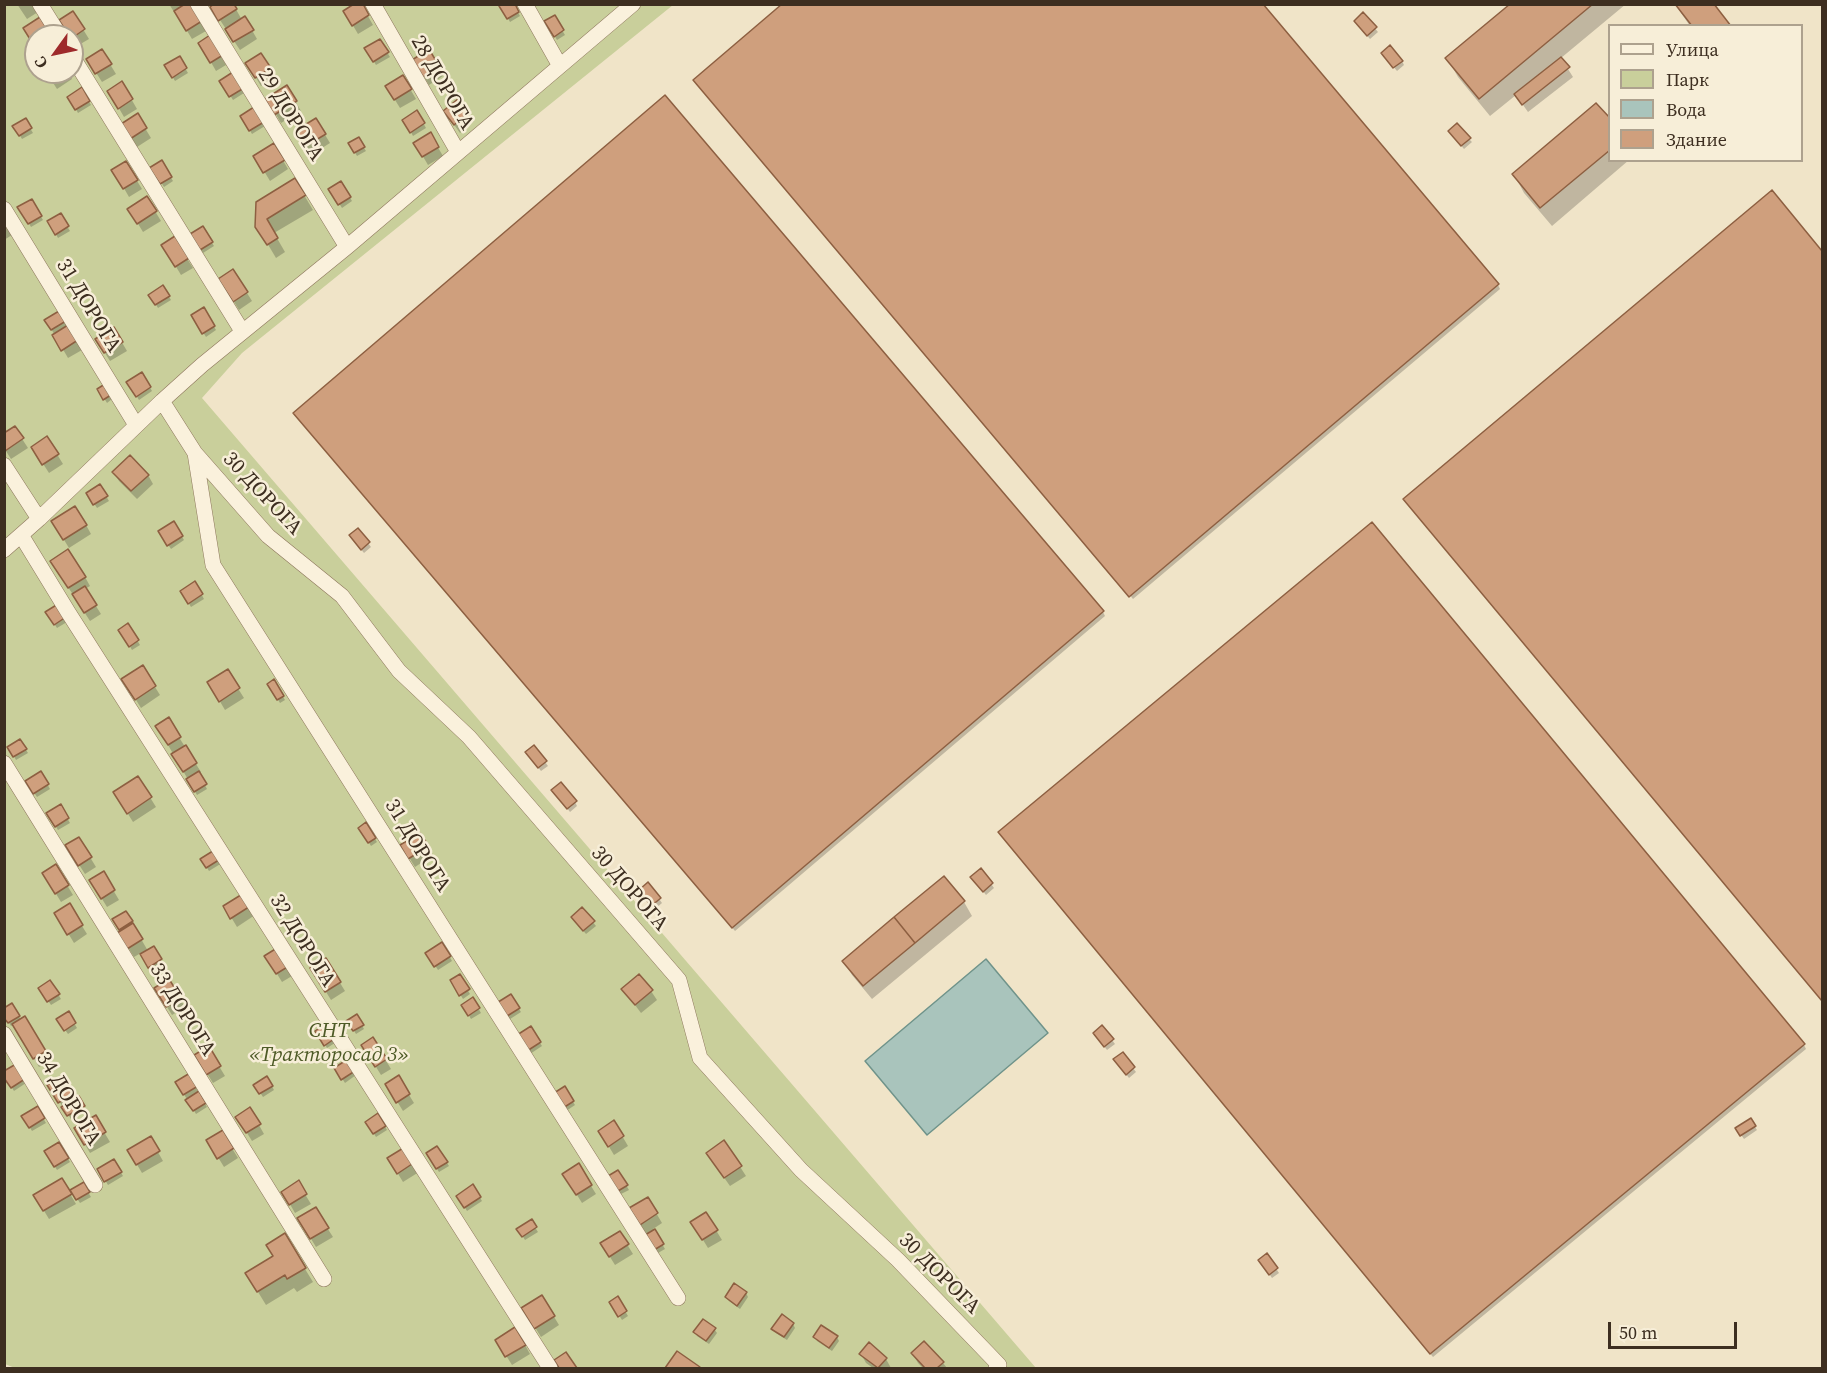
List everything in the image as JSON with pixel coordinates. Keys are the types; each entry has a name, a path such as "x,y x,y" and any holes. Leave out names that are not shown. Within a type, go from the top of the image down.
{"street":[{"path":"40,4 52,24"},
{"name":"29 ДОРОГА","path":"198,4 347,247"},
{"name":"28 ДОРОГА","path":"373,4 458,152"},
{"path":"525,4 560,66"},
{"path":"4,550 162,401 242,331 347,247 633,4"},
{"path":"84,75 242,331"},
{"name":"31 ДОРОГА","path":"4,209 136,425"},
{"name":"31 ДОРОГА","path":"162,401 195,453 213,565 678,1298"},
{"name":"30 ДОРОГА","path":"195,453 268,536 342,596 399,671 469,737 679,980 700,1058 801,1170 898,1260 999,1365 996,1368"},
{"path":"4,465 39,519"},
{"name":"32 ДОРОГА","path":"21,534 550,1368"},
{"name":"33 ДОРОГА","path":"4,763 324,1279"},
{"name":"34 ДОРОГА","path":"4,1034 94,1185"}],"green space":[{"name":"СНТ «Тракторосад 3»","path":"4,5 673,5 242,353 202,398 1036,1368 15,1368 5,1364"}],"water":[{"path":"986,959 1048,1033 927,1135 865,1061"}],"building":[{"path":"185,4 192,4 202,21 186,31 174,11"},
{"path":"214,4 234,4 237,9 218,21 210,7"},
{"path":"354,4 363,4 369,15 352,26 343,11"},
{"path":"515,4 519,12 507,19 499,6"},
{"path":"782,4 1263,4 1499,284 1129,597 693,80"},
{"path":"1510,4 1593,4 1479,99 1445,58"},
{"path":"1675,4 1714,4 1729,24 1690,24"},
{"path":"73,11 82,24 62,24 59,20"},
{"path":"1363,12 1377,27 1367,36 1354,21"},
{"path":"555,15 564,30 554,37 544,21"},
{"path":"245,16 254,30 233,42 225,29"},
{"path":"40,17 44,24 29,24"},
{"path":"210,35 223,55 210,63 198,43"},
{"path":"380,39 389,52 373,62 364,48"},
{"path":"1390,45 1403,61 1393,68 1381,53"},
{"path":"102,49 112,64 95,74 86,59"},
{"path":"429,49 439,66 423,77 412,60"},
{"path":"261,53 271,68 255,78 245,63"},
{"path":"180,56 187,68 172,78 164,65"},
{"path":"1561,57 1570,67 1522,105 1514,94"},
{"path":"233,72 244,88 229,97 219,81"},
{"path":"403,75 412,89 394,100 385,86"},
{"path":"122,81 133,99 118,109 107,91"},
{"path":"287,85 297,101 274,115 265,99"},
{"path":"82,87 90,101 75,110 67,97"},
{"path":"665,95 1104,611 732,928 293,413"},
{"path":"459,98 470,111 454,125 443,111"},
{"path":"1596,103 1608,116 1608,152 1540,208 1512,174"},
{"path":"254,107 264,122 249,131 240,116"},
{"path":"417,110 425,123 410,133 402,120"},
{"path":"138,113 147,128 130,139 121,124"},
{"path":"26,118 32,128 19,136 12,126"},
{"path":"316,118 326,134 304,147 295,131"},
{"path":"1457,123 1471,138 1461,146 1448,131"},
{"path":"431,132 439,147 422,157 413,143"},
{"path":"359,137 365,147 354,153 348,143"},
{"path":"274,143 285,160 263,173 253,156"},
{"path":"162,160 172,177 160,184 149,168"},
{"path":"126,161 138,180 123,189 111,170"},
{"path":"295,178 306,195 267,219 278,238 267,245 255,227 256,202"},
{"path":"341,181 351,197 338,205 328,189"},
{"path":"1772,190 1822,251 1822,1001 1403,499"},
{"path":"147,196 157,211 137,224 127,209"},
{"path":"32,199 42,216 28,224 17,207"},
{"path":"61,213 69,226 55,235 47,221"},
{"path":"203,226 213,242 200,250 190,234"},
{"path":"175,236 189,258 175,267 161,245"},
{"path":"233,269 248,292 233,302 218,279"},
{"path":"163,285 170,296 155,305 148,295"},
{"path":"204,307 215,326 202,334 191,315"},
{"path":"59,311 66,321 51,330 44,320"},
{"path":"68,325 78,340 61,351 52,335"},
{"path":"114,327 123,342 104,353 95,339"},
{"path":"142,372 151,387 136,397 126,382"},
{"path":"105,384 111,395 103,400 97,389"},
{"path":"15,426 24,438 5,451 4,433"},
{"path":"47,436 59,454 42,465 31,447"},
{"path":"130,455 149,475 131,491 112,472"},
{"path":"100,484 108,496 93,505 86,493"},
{"path":"75,506 87,525 63,540 51,521"},
{"path":"174,521 183,536 167,546 158,531"},
{"path":"1372,522 1805,1044 1430,1354 998,832"},
{"path":"358,528 370,542 361,550 349,535"},
{"path":"68,549 86,577 68,588 50,561"},
{"path":"195,581 203,594 188,604 180,591"},
{"path":"85,586 97,605 84,613 72,594"},
{"path":"58,604 66,617 54,625 45,612"},
{"path":"128,623 139,640 129,647 118,630"},
{"path":"143,665 156,686 135,700 121,679"},
{"path":"228,669 240,688 219,702 207,682"},
{"path":"274,679 284,696 277,700 267,684"},
{"path":"169,717 181,737 168,745 155,726"},
{"path":"20,739 27,749 13,757 7,747"},
{"path":"186,745 197,763 183,772 171,754"},
{"path":"534,745 547,761 538,768 525,752"},
{"path":"41,771 49,784 33,794 25,781"},
{"path":"199,771 207,784 194,792 186,779"},
{"path":"138,776 152,797 127,814 113,792"},
{"path":"561,782 577,801 567,809 551,790"},
{"path":"61,804 69,818 55,827 46,813"},
{"path":"366,822 376,838 368,843 358,828"},
{"path":"420,833 429,846 408,859 400,845"},
{"path":"79,837 92,857 78,866 65,845"},
{"path":"216,849 222,858 206,868 200,859"},
{"path":"56,864 69,885 55,894 42,873"},
{"path":"981,868 993,883 983,892 970,877"},
{"path":"104,871 115,890 101,899 89,880"},
{"path":"944,876 965,901 915,943 894,917"},
{"path":"648,882 661,898 651,906 639,890"},
{"path":"244,893 252,905 230,919 223,906"},
{"path":"70,903 83,925 67,935 54,913"},
{"path":"582,907 595,921 583,931 571,917"},
{"path":"126,911 133,921 119,930 112,919"},
{"path":"894,917 915,943 863,986 842,961"},
{"path":"133,923 143,939 127,949 117,933"},
{"path":"442,942 451,956 434,967 425,953"},
{"path":"154,946 162,959 148,968 140,954"},
{"path":"277,948 289,966 276,974 264,956"},
{"path":"326,958 341,982 325,992 310,968"},
{"path":"460,974 470,989 459,996 450,980"},
{"path":"639,974 653,990 635,1005 621,989"},
{"path":"169,979 181,998 166,1007 154,988"},
{"path":"50,980 60,994 47,1002 38,988"},
{"path":"511,994 520,1008 504,1018 495,1004"},
{"path":"473,997 480,1008 468,1016 461,1005"},
{"path":"12,1003 20,1016 8,1023 4,1018 4,1008"},
{"path":"69,1011 76,1023 64,1031 56,1019"},
{"path":"357,1014 364,1025 353,1031 346,1021"},
{"path":"25,1016 46,1051 33,1059 12,1024"},
{"path":"328,1022 337,1037 324,1046 315,1031"},
{"path":"1102,1025 1114,1039 1104,1047 1093,1033"},
{"path":"531,1026 541,1042 527,1051 517,1035"},
{"path":"373,1037 387,1059 375,1067 361,1045"},
{"path":"209,1046 221,1066 206,1075 194,1055"},
{"path":"1123,1052 1135,1067 1126,1075 1113,1059"},
{"path":"348,1059 355,1071 341,1080 334,1068"},
{"path":"16,1064 25,1079 11,1088 4,1078 4,1071"},
{"path":"190,1073 198,1086 183,1095 175,1082"},
{"path":"64,1075 74,1093 58,1103 47,1085"},
{"path":"399,1075 410,1094 396,1103 385,1084"},
{"path":"267,1076 273,1086 259,1094 253,1085"},
{"path":"565,1086 574,1101 563,1108 554,1093"},
{"path":"199,1091 206,1103 193,1111 185,1100"},
{"path":"79,1096 85,1106 67,1116 61,1107"},
{"path":"38,1106 45,1118 29,1128 21,1116"},
{"path":"250,1107 261,1124 246,1133 235,1117"},
{"path":"378,1113 386,1126 373,1134 365,1122"},
{"path":"96,1115 106,1132 84,1145 74,1128"},
{"path":"1751,1118 1756,1126 1740,1136 1735,1128"},
{"path":"614,1120 624,1136 608,1147 598,1131"},
{"path":"223,1130 234,1148 217,1159 206,1140"},
{"path":"151,1136 160,1151 136,1165 127,1150"},
{"path":"724,1140 742,1166 724,1178 706,1153"},
{"path":"59,1142 69,1158 54,1167 44,1151"},
{"path":"437,1146 448,1162 436,1169 426,1153"},
{"path":"405,1147 415,1162 397,1174 387,1158"},
{"path":"114,1159 122,1172 104,1182 97,1169"},
{"path":"579,1163 592,1185 576,1195 562,1174"},
{"path":"618,1170 628,1185 618,1191 608,1176"},
{"path":"62,1178 72,1194 43,1211 33,1195"},
{"path":"299,1180 307,1194 289,1205 281,1192"},
{"path":"84,1182 90,1192 76,1200 70,1190"},
{"path":"473,1184 481,1197 464,1208 456,1196"},
{"path":"648,1197 658,1213 640,1225 629,1208"},
{"path":"316,1207 329,1228 310,1239 297,1218"},
{"path":"706,1212 718,1230 702,1240 690,1222"},
{"path":"532,1219 537,1227 522,1237 516,1229"},
{"path":"655,1229 664,1244 654,1250 645,1235"},
{"path":"620,1231 629,1244 609,1257 600,1243"},
{"path":"285,1233 306,1268 287,1279 285,1275 257,1292 245,1273 273,1256 266,1245"},
{"path":"1267,1253 1278,1268 1269,1275 1258,1260"},
{"path":"734,1283 747,1292 737,1306 725,1297"},
{"path":"542,1295 555,1316 534,1329 521,1308"},
{"path":"618,1296 627,1311 618,1317 609,1302"},
{"path":"782,1314 794,1323 784,1337 771,1329"},
{"path":"703,1319 716,1328 706,1341 693,1332"},
{"path":"821,1325 838,1336 829,1348 813,1337"},
{"path":"515,1327 526,1345 505,1357 495,1340"},
{"path":"924,1341 944,1362 937,1368 925,1368 911,1353"},
{"path":"869,1342 887,1358 878,1368 859,1354"},
{"path":"677,1351 700,1367 665,1368"},
{"path":"566,1352 577,1368 559,1368 554,1360"}]}
